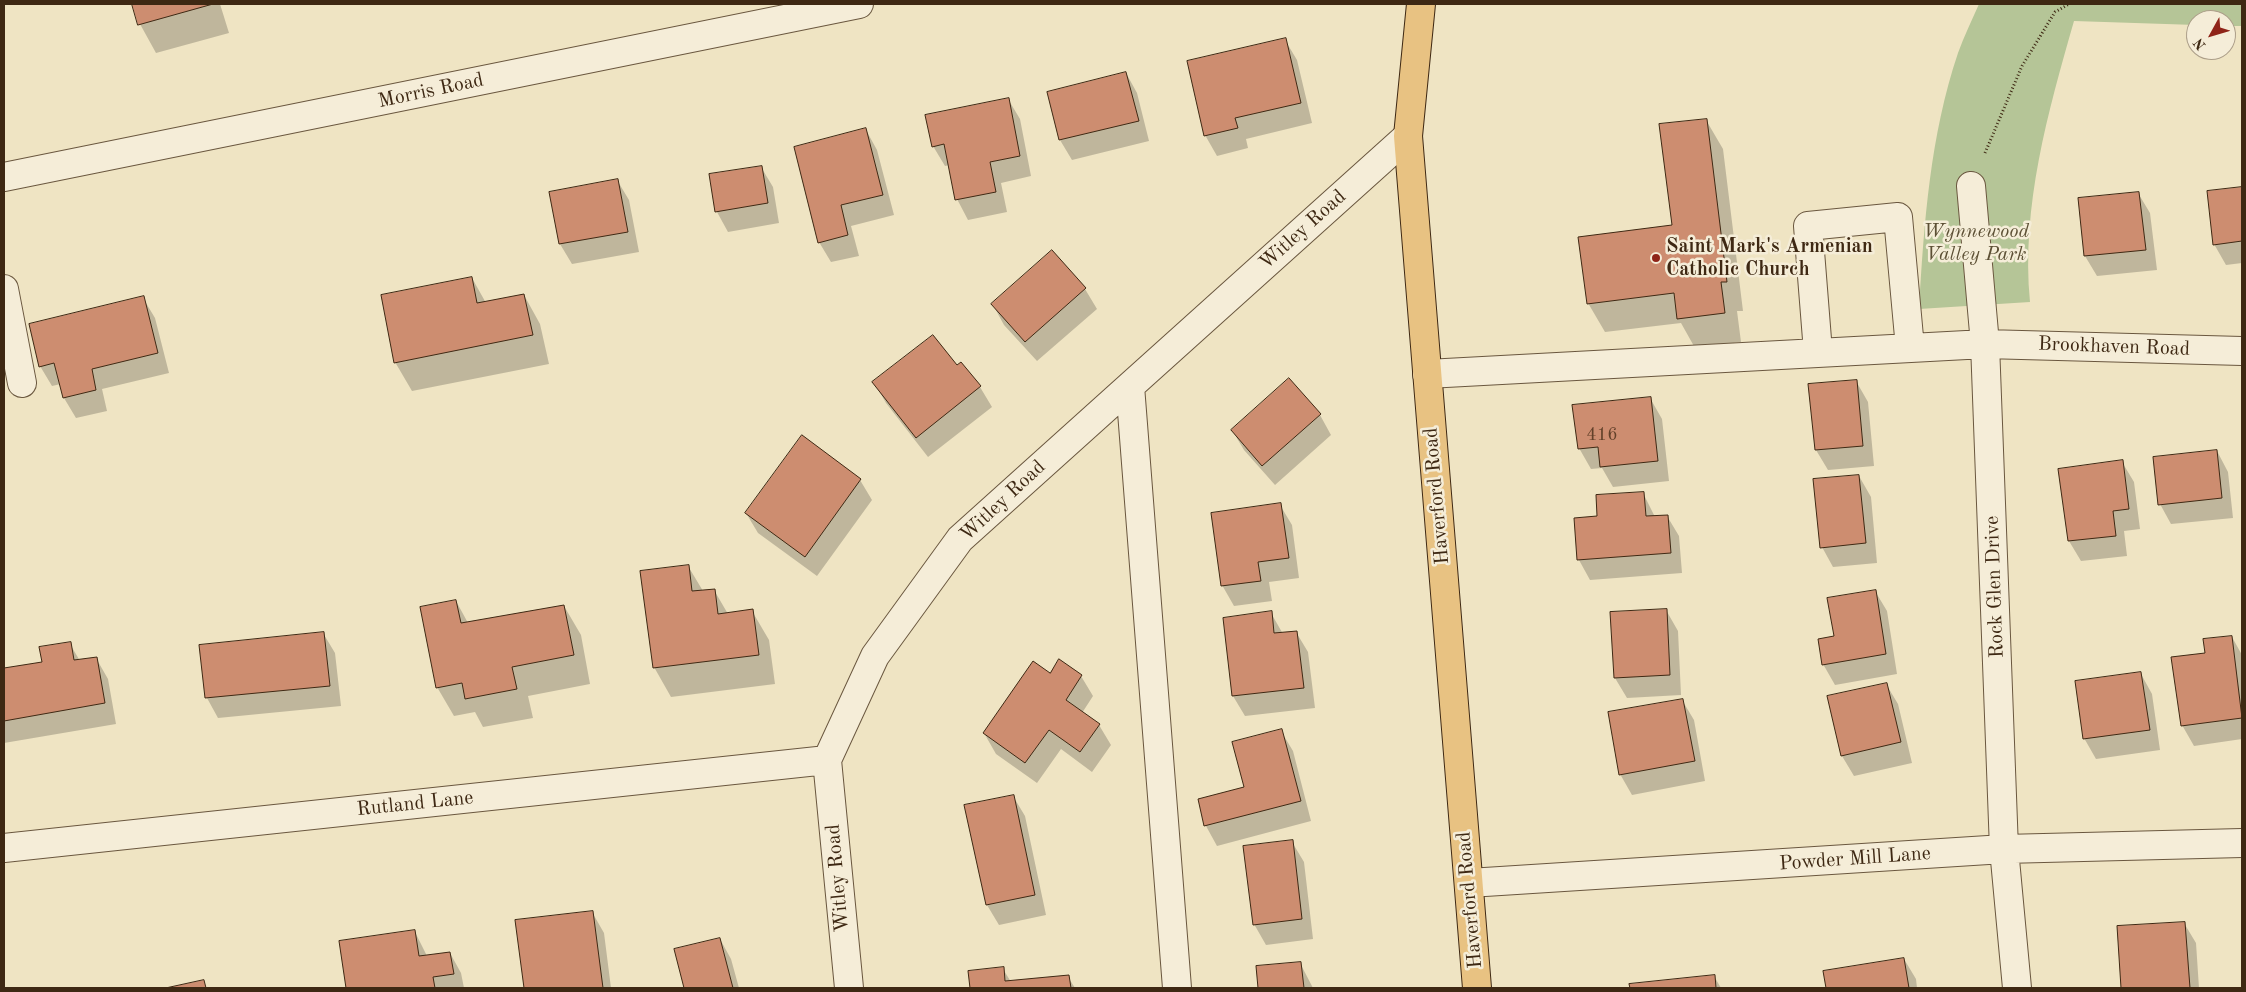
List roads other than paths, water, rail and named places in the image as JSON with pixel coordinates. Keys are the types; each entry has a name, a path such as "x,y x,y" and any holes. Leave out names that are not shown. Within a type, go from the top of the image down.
{"main road":[{"name":"Haverford Road","path":"1422,4 1408,136 1477,988"}],"street":[{"name":"Morris Road","path":"4,177 859,4"},
{"name":"Witley Road","path":"849,988 827,760 875,656 960,539 1408,136"},
{"name":"Rock Glen Drive","path":"1972,186 1985,344 2004,850 2017,988"},
{"path":"1818,352 1808,226 1898,217 1910,348"},
{"path":"4,289 22,384"},
{"name":"Brookhaven Road","path":"1427,374 1985,344 2242,351"},
{"path":"1130,386 1178,988"},
{"name":"Rutland Lane","path":"4,848 827,760"},
{"name":"Powder Mill Lane","path":"1469,883 2004,850 2242,843"}],"place":[{"name":"Saint Mark's Armenian Catholic Church","path":"1656,258"}],"park label":[{"name":"Wynnewood Valley Park","path":"1976,244"}]}
